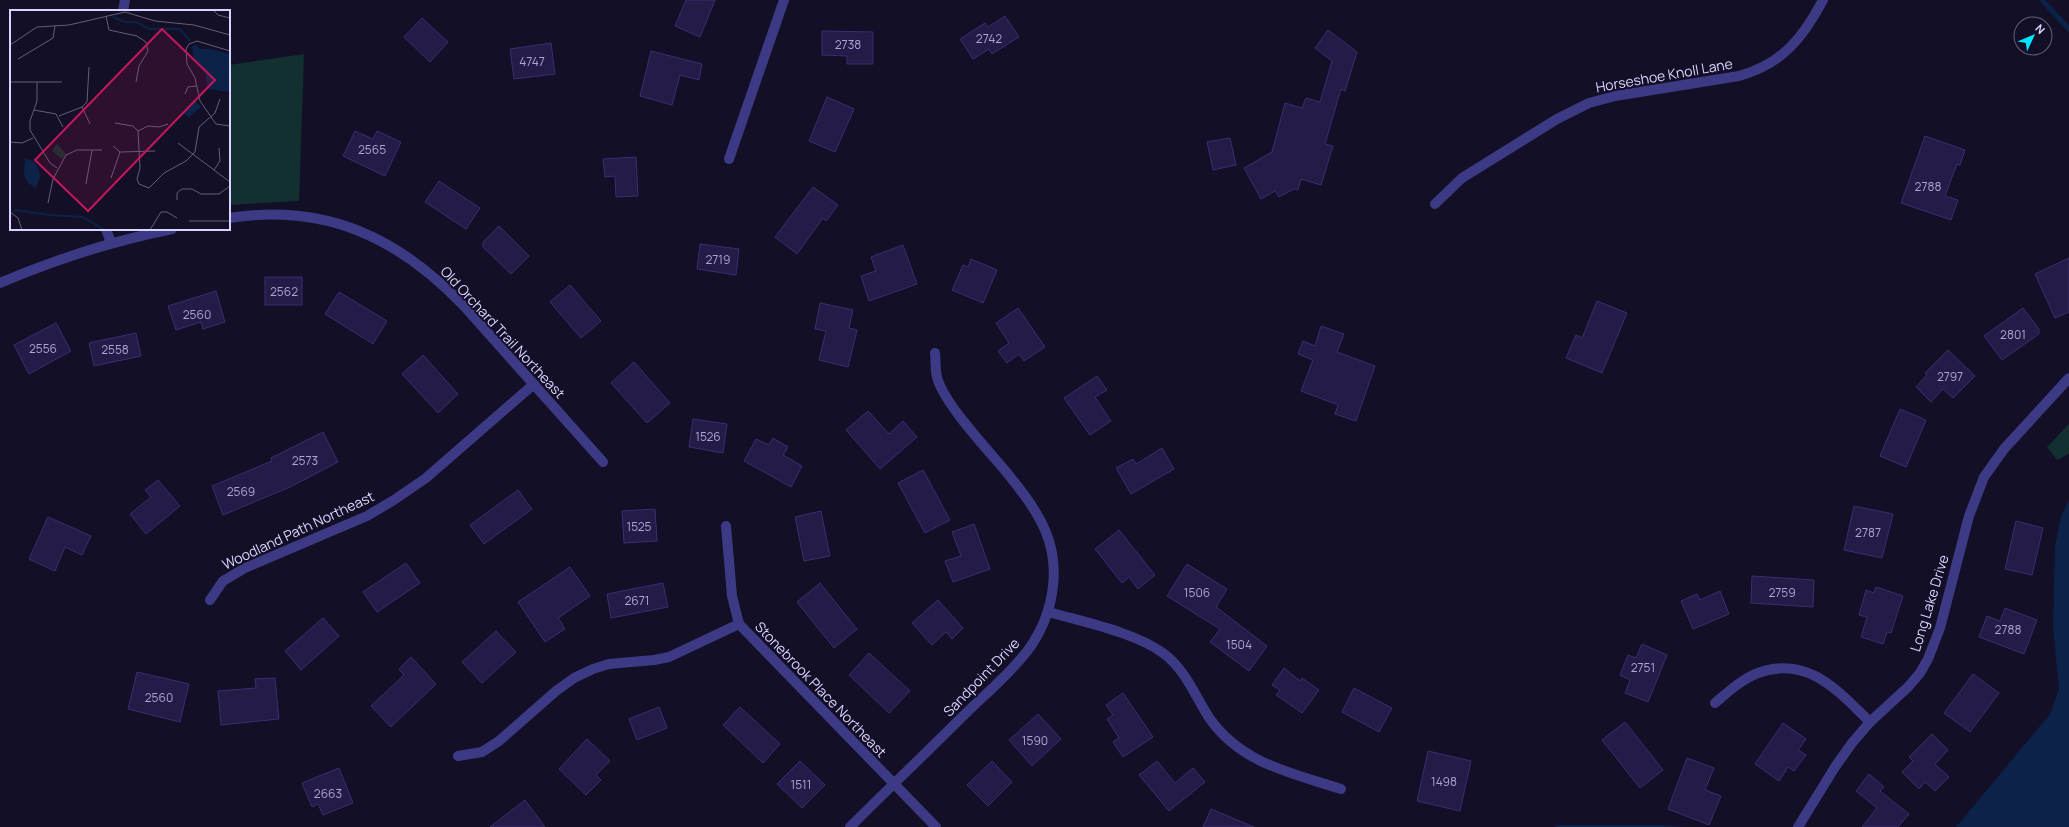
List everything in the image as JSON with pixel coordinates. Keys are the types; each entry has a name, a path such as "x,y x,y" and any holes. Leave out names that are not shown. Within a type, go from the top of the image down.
{"street":[{"path":"123,10 125,0"},
{"path":"729,159 784,0"},
{"name":"Horseshoe Knoll Lane","path":"1435,204 1462,178 1557,119 1589,103 1615,96 1739,76 1756,71 1774,62 1794,44 1809,27 1823,0"},
{"name":"Old Orchard Trail Northeast","path":"230,218 251,215 289,214 327,221 364,233 390,245 414,260 440,281 604,462"},
{"path":"106,230 111,243"},
{"path":"0,283 57,260 111,243 168,230"},
{"name":"Sandpoint Drive","path":"850,827 1012,668 1032,644 1049,612 1053,588 1053,569 1050,544 1045,530 1022,491 946,398 937,377 935,353"},
{"name":"Long Lake Drive","path":"1798,827 1835,767 1870,722 1908,687 1920,673 1928,659 1940,628 1969,516 1984,477 2004,449 2069,378"},
{"name":"Woodland Path Northeast","path":"210,600 222,581 245,568 367,516 394,500 426,478 534,384"},
{"name":"Stonebrook Place Northeast","path":"726,526 732,596 739,624 755,643 936,827"},
{"path":"1049,612 1129,636 1163,653 1184,673 1219,731 1241,751 1259,762 1341,789"},
{"path":"458,756 482,752 499,741 556,691 574,678 593,669 609,664 654,660 669,657 739,624"},
{"path":"1715,703 1741,683 1758,673 1793,669 1810,672 1831,685 1870,722"}],"green space":[{"path":"304,54 299,201 230,205 230,65"},
{"path":"2069,424 2069,454 2057,460 2047,447"}],"water":[{"path":"2069,500 2069,827 1956,827 2050,714 2059,689 2053,628 2055,546 2061,516"},
{"path":"1558,825 1662,825 1686,827 1553,827"}],"building":[{"path":"686,0 715,0 700,37 675,26"},
{"path":"1005,16 1019,37 992,54 989,49 973,59 960,39 985,23 988,27"},
{"path":"422,18 448,42 430,62 404,37"},
{"path":"1328,30 1357,52 1345,91 1341,89 1325,144 1333,146 1321,185 1301,179 1298,190 1294,189 1279,197 1275,191 1261,199 1244,168 1272,152 1285,103 1302,108 1306,98 1320,102 1332,61 1315,48"},
{"path":"822,31 873,32 873,64 847,64 847,56 822,55"},
{"path":"551,43 555,74 514,79 510,49"},
{"path":"651,51 702,64 699,80 680,75 672,105 640,96"},
{"path":"827,97 854,109 835,152 809,141"},
{"path":"355,131 373,139 377,131 401,142 385,176 343,156"},
{"path":"1925,136 1965,150 1960,165 1957,164 1945,196 1958,200 1951,220 1901,203"},
{"path":"1230,138 1236,165 1213,170 1207,142"},
{"path":"636,157 638,196 616,197 615,176 605,177 603,159"},
{"path":"439,181 480,208 466,229 425,202"},
{"path":"813,187 838,205 826,221 823,218 797,254 775,237"},
{"path":"499,226 529,256 511,274 483,247 483,242"},
{"path":"700,244 739,249 736,275 697,269"},
{"path":"903,245 917,284 869,301 861,276 876,271 871,257"},
{"path":"2069,258 2069,312 2055,318 2035,274"},
{"path":"971,259 997,270 983,303 952,290 963,265 968,267"},
{"path":"265,277 302,277 302,305 265,305"},
{"path":"570,285 601,321 581,338 550,302"},
{"path":"216,291 225,322 203,329 201,322 176,330 168,306"},
{"path":"339,292 387,321 373,344 325,314"},
{"path":"1597,301 1627,313 1602,373 1566,358 1576,335 1582,338"},
{"path":"820,303 853,310 849,328 857,330 848,367 819,360 826,331 815,329"},
{"path":"1018,308 1045,347 1024,361 1019,354 1007,363 998,351 1009,343 996,323"},
{"path":"2023,308 2039,329 2039,334 2002,360 1984,336"},
{"path":"56,323 71,351 29,374 14,345"},
{"path":"1321,326 1344,334 1337,352 1375,366 1356,421 1335,414 1338,405 1301,391 1313,360 1298,354 1303,341 1315,346"},
{"path":"136,333 141,356 94,366 89,343"},
{"path":"1948,350 1975,376 1953,398 1943,389 1931,402 1916,387 1927,375 1925,373"},
{"path":"423,355 458,394 438,413 402,374"},
{"path":"634,362 670,403 647,423 611,383"},
{"path":"1097,376 1107,390 1095,397 1111,421 1090,435 1064,398"},
{"path":"1900,409 1926,420 1906,467 1880,456"},
{"path":"868,411 889,434 903,421 917,437 880,469 846,430"},
{"path":"693,419 727,424 723,453 689,447"},
{"path":"323,432 338,462 290,487 223,515 212,486 272,461 271,458"},
{"path":"773,438 788,447 783,455 802,466 791,487 744,461 756,439 769,445"},
{"path":"1162,448 1174,469 1131,494 1116,468 1133,459 1136,464"},
{"path":"923,470 950,520 925,533 898,483"},
{"path":"158,480 180,506 146,534 130,514 151,497 145,490"},
{"path":"518,490 532,509 484,544 470,525"},
{"path":"1854,506 1893,514 1882,558 1844,550"},
{"path":"655,509 657,541 624,543 622,511"},
{"path":"821,511 830,556 804,561 795,517"},
{"path":"48,517 91,536 82,555 65,547 55,571 29,559"},
{"path":"2016,521 2043,528 2032,575 2005,569"},
{"path":"974,524 990,569 953,582 945,561 961,556 952,532"},
{"path":"1119,530 1155,575 1138,589 1129,577 1122,583 1095,549"},
{"path":"406,563 420,583 377,612 363,592"},
{"path":"1187,564 1227,589 1216,607 1267,646 1249,671 1210,642 1220,629 1167,596"},
{"path":"570,567 590,596 558,618 565,629 545,642 518,602"},
{"path":"1752,576 1814,580 1813,607 1751,603"},
{"path":"663,583 668,607 611,618 607,594"},
{"path":"820,583 857,629 834,648 797,602"},
{"path":"1876,587 1903,596 1891,633 1887,632 1883,644 1861,637 1867,617 1859,615 1866,590 1874,593"},
{"path":"1720,591 1729,614 1693,629 1681,601 1697,594 1700,600"},
{"path":"938,600 963,628 952,639 946,632 932,645 912,623"},
{"path":"2005,608 2037,620 2024,654 1979,637 1987,616 2000,621"},
{"path":"323,618 339,636 301,670 285,651"},
{"path":"496,631 516,652 482,683 462,662"},
{"path":"1642,644 1667,655 1648,702 1625,693 1630,680 1620,675 1628,655 1636,658"},
{"path":"869,653 910,691 889,713 849,675"},
{"path":"411,657 436,684 391,727 371,706 404,675 399,669"},
{"path":"1284,668 1300,681 1302,678 1319,690 1302,713 1276,695 1280,690 1272,685"},
{"path":"137,672 189,684 180,722 128,709"},
{"path":"1973,674 1999,693 1970,732 1944,713"},
{"path":"275,678 279,719 221,725 218,691 256,688 255,679"},
{"path":"1354,688 1392,708 1379,732 1342,712"},
{"path":"1123,693 1153,737 1123,757 1113,742 1119,738 1107,719 1113,715 1106,705"},
{"path":"659,707 667,728 637,740 629,719"},
{"path":"740,707 780,744 763,763 723,725"},
{"path":"1038,714 1061,739 1032,766 1009,740"},
{"path":"1625,722 1663,770 1640,788 1602,740"},
{"path":"1783,723 1806,739 1798,750 1806,755 1794,771 1788,767 1779,781 1755,764"},
{"path":"1932,734 1948,750 1935,764 1949,777 1935,791 1925,782 1919,789 1902,772 1913,761 1909,757"},
{"path":"587,739 610,761 596,775 601,780 586,795 559,769"},
{"path":"1428,751 1471,761 1460,811 1417,801"},
{"path":"1687,758 1714,768 1705,790 1721,796 1709,825 1668,809"},
{"path":"800,761 825,785 802,808 777,784"},
{"path":"992,761 1012,782 988,806 967,785"},
{"path":"1157,761 1175,783 1193,768 1205,782 1169,811 1139,775"},
{"path":"339,768 353,803 323,815 318,804 312,807 302,783"},
{"path":"1869,774 1884,787 1880,791 1909,814 1898,827 1862,827 1877,808 1856,791"},
{"path":"525,800 545,827 490,827"},
{"path":"1211,809 1254,827 1203,827"}],"waterway":[{"path":"2042,0 2069,29"}]}
